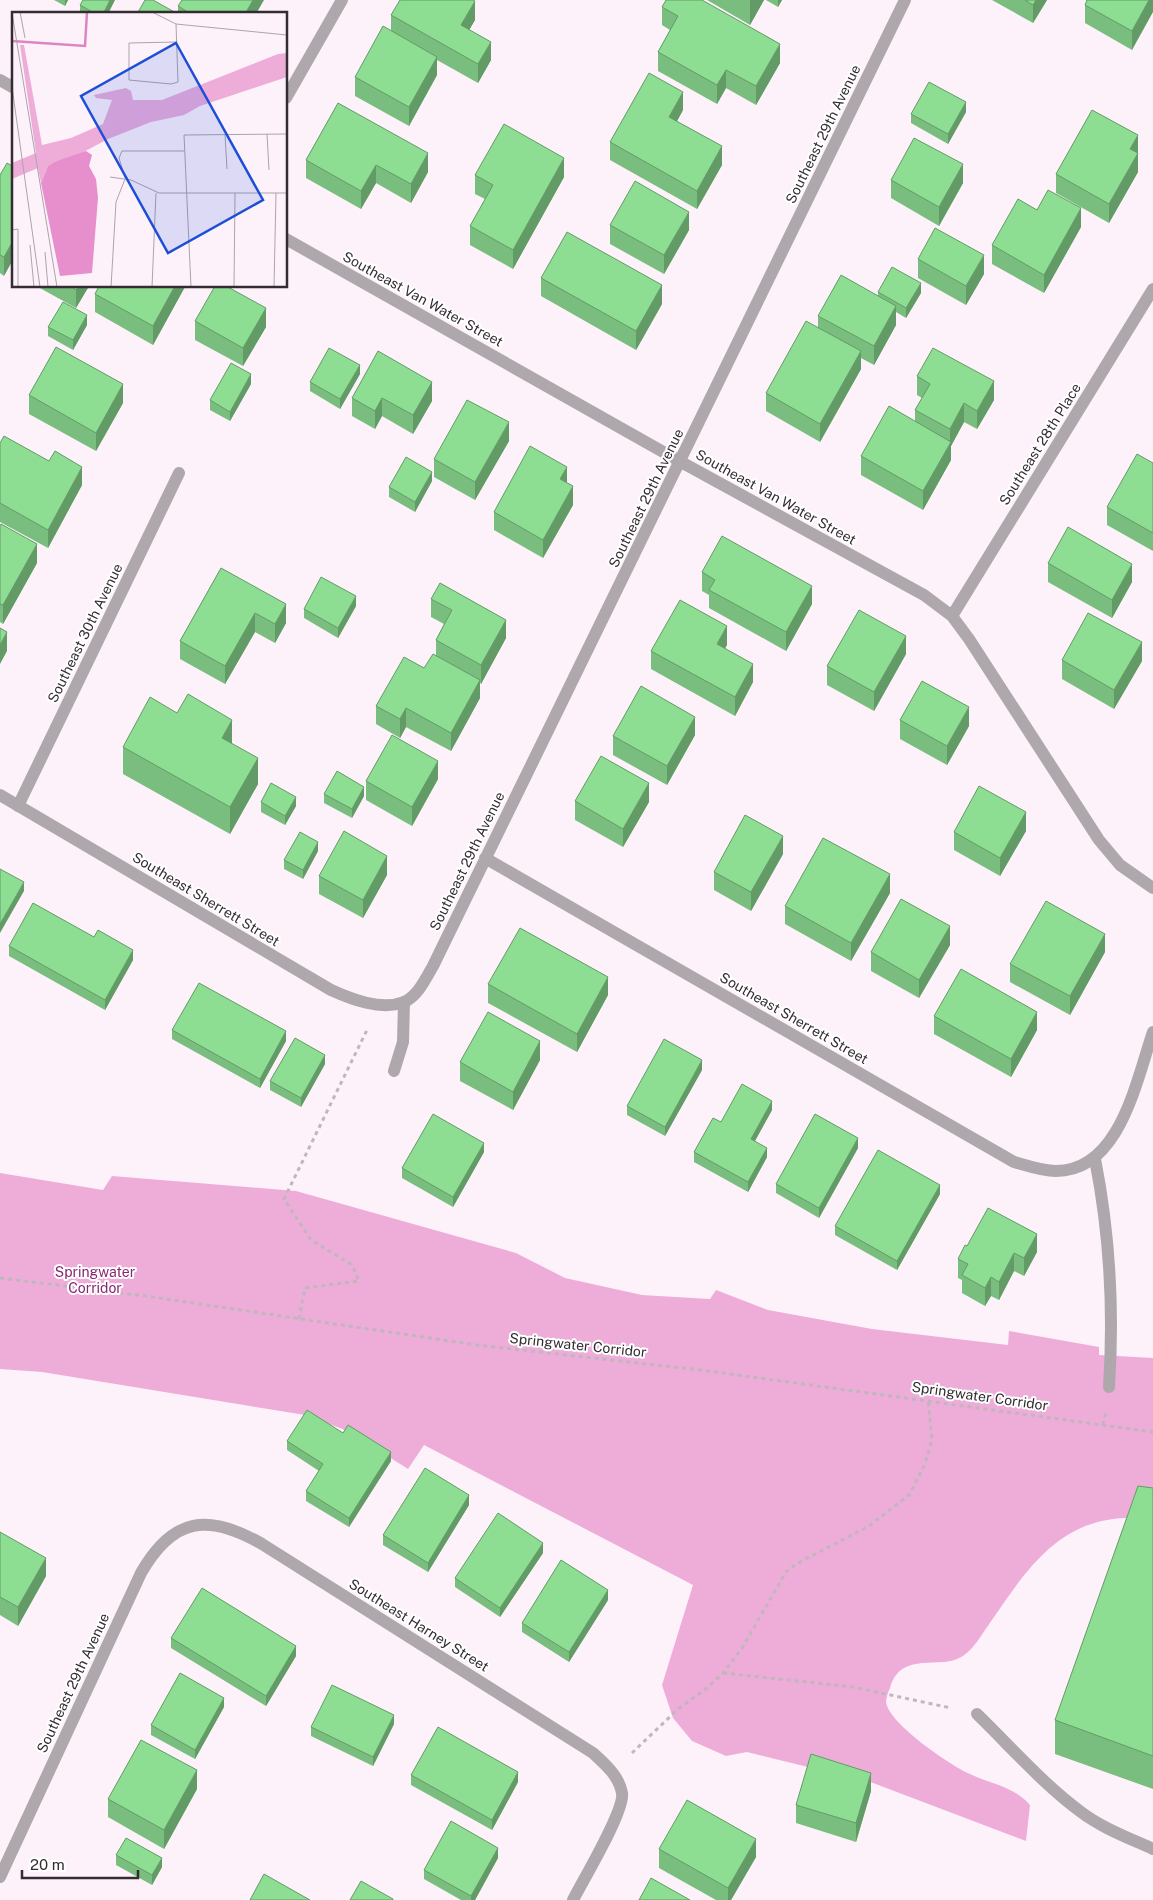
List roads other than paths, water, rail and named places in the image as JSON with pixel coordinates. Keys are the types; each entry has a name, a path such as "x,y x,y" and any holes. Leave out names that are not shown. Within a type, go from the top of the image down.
{"street":[{"path":"288,94 342,0"},
{"name":"Southeast 29th Avenue","path":"404,1002 417,992 424,982 681,462 905,0"},
{"path":"0,80 12,87"},
{"name":"Southeast Van Water Street","path":"288,240 681,462 924,595 952,616 969,639 1099,840 1120,865 1153,888"},
{"name":"Southeast 28th Place","path":"952,616 1153,289"},
{"name":"Southeast 30th Avenue","path":"18,806 179,473"},
{"name":"Southeast Sherrett Street","path":"0,796 331,990 352,999 380,1003 404,1002"},
{"name":"Southeast Sherrett Street","path":"485,858 1014,1162 1056,1171 1077,1168 1095,1159"},
{"path":"394,1071 402,1042 404,1002"},
{"path":"1109,1387 1112,1301 1106,1214 1095,1159 1108,1146 1118,1129 1153,1032"},
{"name":"Southeast 29th Avenue","path":"0,1877 141,1573 150,1558 164,1542 182,1529 198,1524"},
{"name":"Southeast Harney Street","path":"198,1524 218,1526 242,1532 593,1753 613,1772 622,1794 619,1812 573,1900"},
{"path":"977,1714 1032,1769 1081,1812 1100,1824 1153,1849"}],"park label":[{"name":"Springwater Corridor","path":"95,1280"}]}
